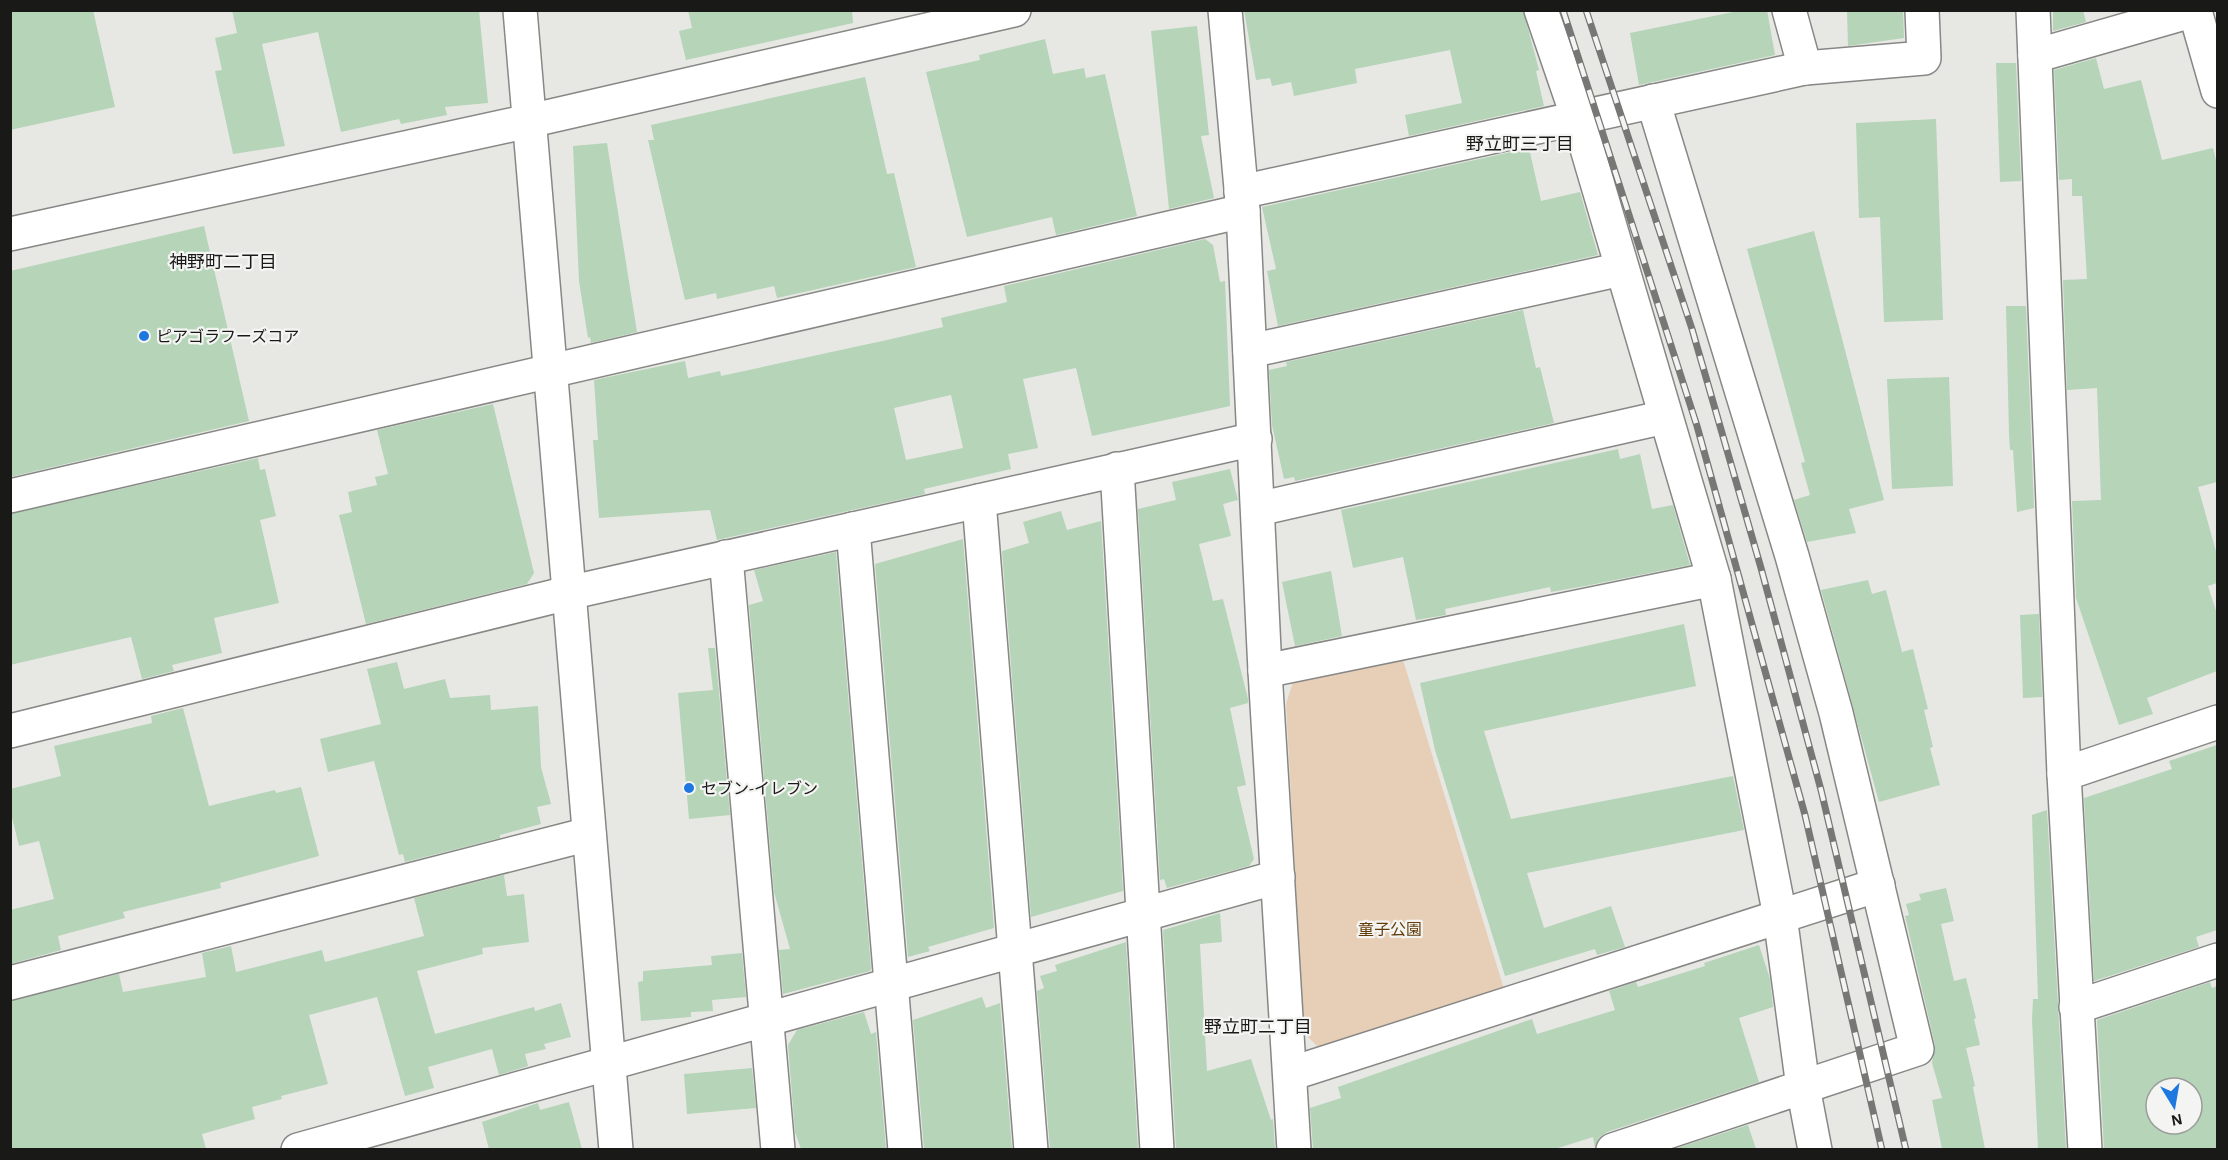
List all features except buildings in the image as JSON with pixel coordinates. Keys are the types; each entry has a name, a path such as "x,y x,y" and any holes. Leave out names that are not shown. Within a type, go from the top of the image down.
{"street":[{"path":"520,10 616,1149"},
{"path":"10,234 529,122 1014,10"},
{"path":"1225,10 1242,202 1265,671 1294,1149"},
{"path":"1541,10 1578,118 1714,579 1780,916 1803,1087 1815,1149"},
{"path":"1789,10 1805,68"},
{"path":"10,496 550,370 1578,118 1805,68 1924,58 1922,10"},
{"path":"2033,10 2064,774 2085,1149"},
{"path":"2035,56 2195,10 2217,91"},
{"path":"1613,1149 1917,1049 1836,713 1792,556 1653,101"},
{"path":"1251,351 1622,269"},
{"path":"1258,508 1665,417"},
{"path":"10,731 568,594 1255,439"},
{"path":"1117,469 1157,1149"},
{"path":"979,501 1031,1149"},
{"path":"853,529 905,1149"},
{"path":"726,557 778,1149"},
{"path":"1265,671 1714,579"},
{"path":"2064,774 2217,722"},
{"path":"10,983 589,834"},
{"path":"298,1149 1278,877"},
{"path":"1290,1074 1878,885"},
{"path":"2076,1007 2217,960"}],"green space":[{"name":"童子公園","path":"1403,660 1504,989 1320,1049 1304,1033 1286,704 1293,682"}],"railway":[{"path":"1563,10 1697,426 1805,815 1882,1150"},
{"path":"1586,10 1692,329 1761,568 1821,790 1906,1150"}],"place":[{"name":"ピアゴラフーズコア","path":"144,336"},
{"name":"セブン-イレブン","path":"689,788"}],"district":[{"name":"野立町三丁目","path":"1520,144"},
{"name":"神野町二丁目","path":"223,262"},
{"name":"野立町二丁目","path":"1258,1027"}]}
